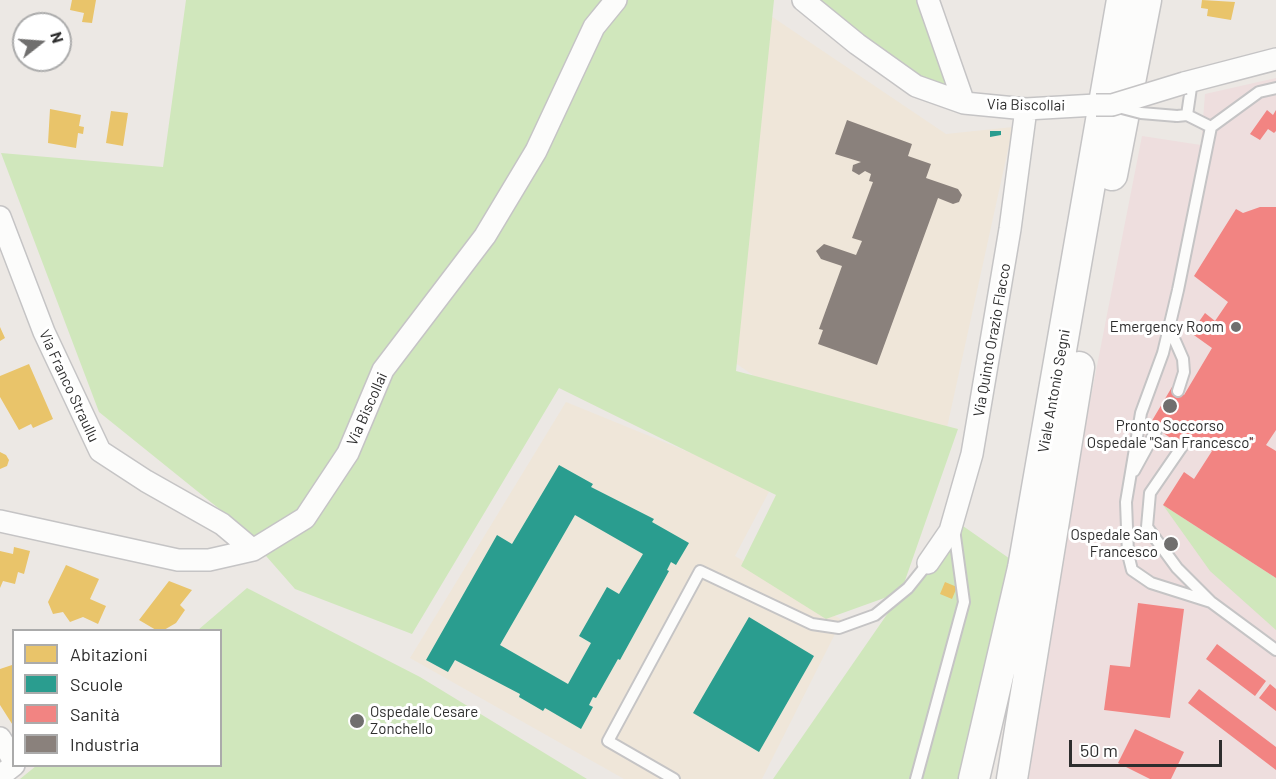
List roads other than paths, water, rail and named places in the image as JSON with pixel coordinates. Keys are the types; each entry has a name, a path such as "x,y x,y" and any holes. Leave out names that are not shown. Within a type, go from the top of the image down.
{"main road":[{"name":"Viale Antonio Segni","path":"974,779 1023,568 1122,0"},
{"name":"Viale Antonio Segni","path":"1012,779 1096,263 1146,0"}],"street":[{"name":"Via Biscollai","path":"0,521 178,560 209,560 253,550 305,518 348,453 383,370 485,236 536,151 594,27 616,0"},
{"name":"Via Biscollai","path":"802,0 857,44 916,86 964,103 1026,109 1104,105 1276,59"},
{"path":"928,0 964,103"},
{"name":"Via Quinto Orazio Flacco","path":"928,563 950,531 972,454 1010,229 1026,109"},
{"name":"Via Franco Straullu","path":"0,217 44,332 100,451 146,482 222,524 253,550"},
{"path":"0,738 12,759"},
{"path":"0,776 12,765"}],"lane":[{"path":"1182,116 1188,82"},
{"path":"1211,602 1150,583 1140,578 1132,570 1126,532 1126,502 1141,413 1169,327 1211,127 1259,92 1276,88"},
{"path":"1104,105 1141,113 1182,116 1211,127"},
{"path":"1169,327 1183,359 1184,372 1178,391"},
{"path":"1130,478 1156,429"},
{"path":"1183,445 1150,493 1147,527 1177,568 1211,602 1276,650"},
{"path":"916,779 964,602 953,519"},
{"path":"674,779 608,741 700,571 812,624 839,628 875,615 908,588 928,563"}],"place":[{"name":"Emergency Room","path":"1236,327"},
{"name":"Pronto Soccorso Ospedale \"San Francesco\"","path":"1170,406"},
{"name":"Ospedale San Francesco","path":"1171,544"},
{"name":"Ospedale Cesare Zonchello","path":"357,721"}]}
